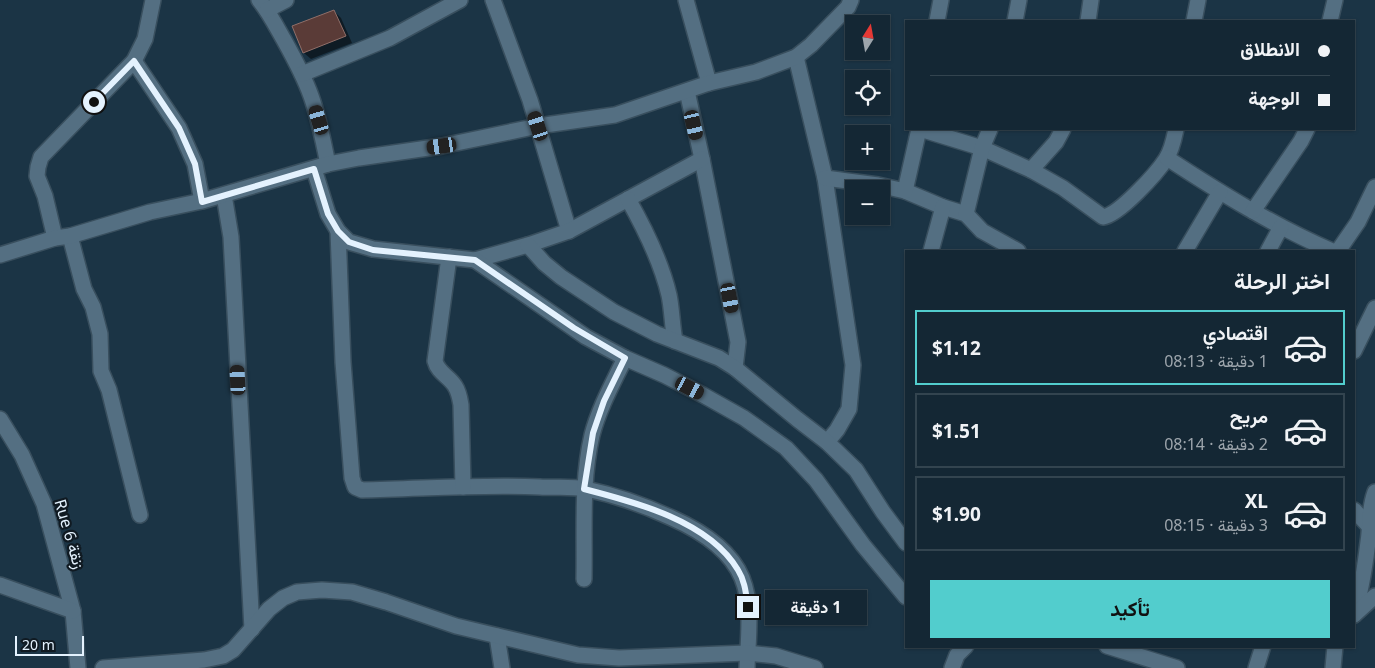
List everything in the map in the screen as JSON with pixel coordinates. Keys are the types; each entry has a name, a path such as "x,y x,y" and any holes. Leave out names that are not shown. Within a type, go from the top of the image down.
{"street":[{"path":"55,238 45,196 37,176 41,158 134,61 145,39 153,0"},
{"path":"286,0 263,5 302,74 319,120 321,167 328,214 338,231 349,242 373,250 475,260 568,231 702,159"},
{"path":"302,74 390,38 460,0"},
{"path":"493,0 538,126 568,231"},
{"path":"686,0 709,83"},
{"path":"0,255 150,212 202,202 321,167 359,158 442,146 538,126 615,115 709,83 756,72 796,57 811,45 848,7 851,0"},
{"path":"937,20 941,0"},
{"path":"1015,20 1019,0"},
{"path":"1088,20 1092,0"},
{"path":"1194,20 1198,0"},
{"path":"1330,20 1334,0"},
{"path":"796,57 825,178 853,365 848,409 837,430 827,442"},
{"path":"134,61 179,128 195,164 202,202"},
{"path":"687,92 738,342 735,368"},
{"path":"905,191 920,130"},
{"path":"923,130 982,148 1031,170 1063,188 1103,216 1107,216 1119,208 1140,189 1167,158 1176,130"},
{"path":"966,214 982,148 990,130"},
{"path":"1031,170 1056,142 1062,130"},
{"path":"1253,211 1306,130"},
{"path":"1167,158 1220,192 1281,227 1330,250"},
{"path":"825,178 878,185 905,191 942,207 966,214 982,230 1016,250"},
{"path":"1339,250 1358,222 1375,187"},
{"path":"1186,250 1220,192"},
{"path":"224,195 231,237 252,629"},
{"path":"628,199 641,223 664,277 669,297 674,341"},
{"path":"931,250 942,207"},
{"path":"1269,250 1281,227"},
{"path":"338,231 343,362 352,478 355,487 362,490 524,486 584,489 620,498 691,526 705,535 730,559 738,570 746,592 748,607 747,661"},
{"path":"70,236 84,289 93,307 100,334 102,371 109,390 140,515"},
{"path":"528,245 544,263 614,312 658,334 719,358 735,368 797,420 827,442 856,470 905,542"},
{"path":"449,257 435,362 437,368 455,386 459,393 463,487"},
{"path":"475,260 578,332 625,358 664,374 703,395 744,418 786,448 816,480 863,545 905,596"},
{"path":"1355,349 1375,308"},
{"path":"584,580 584,489 593,433 604,401 625,358"},
{"name":"Rue 6 زنقة","path":"0,419 22,455 44,504 73,611 78,668"},
{"path":"1355,610 1372,526 1369,512 1375,492"},
{"path":"1355,511 1372,526"},
{"path":"0,585 73,611"},
{"path":"103,668 204,660 226,662 269,609 283,598 298,592 322,590 352,592 456,626 578,655 668,662 747,661 776,656 815,668"},
{"path":"1355,614 1375,596"},
{"path":"497,636 502,668"},
{"path":"1113,648 1149,664 1177,668"},
{"path":"1256,668 1262,648"},
{"path":"1334,668 1335,648"}],"building":[{"path":"334,10 346,36 303,53 292,26"}],"route":[{"path":"94,102 134,61 179,128 195,164 202,202 314,169 328,214 338,231 349,242 373,250 475,260 549,312 625,358 604,401 593,433 587,460 584,489 620,498 666,515 691,526 705,535 730,559 738,570 743,580 748,607"}]}
